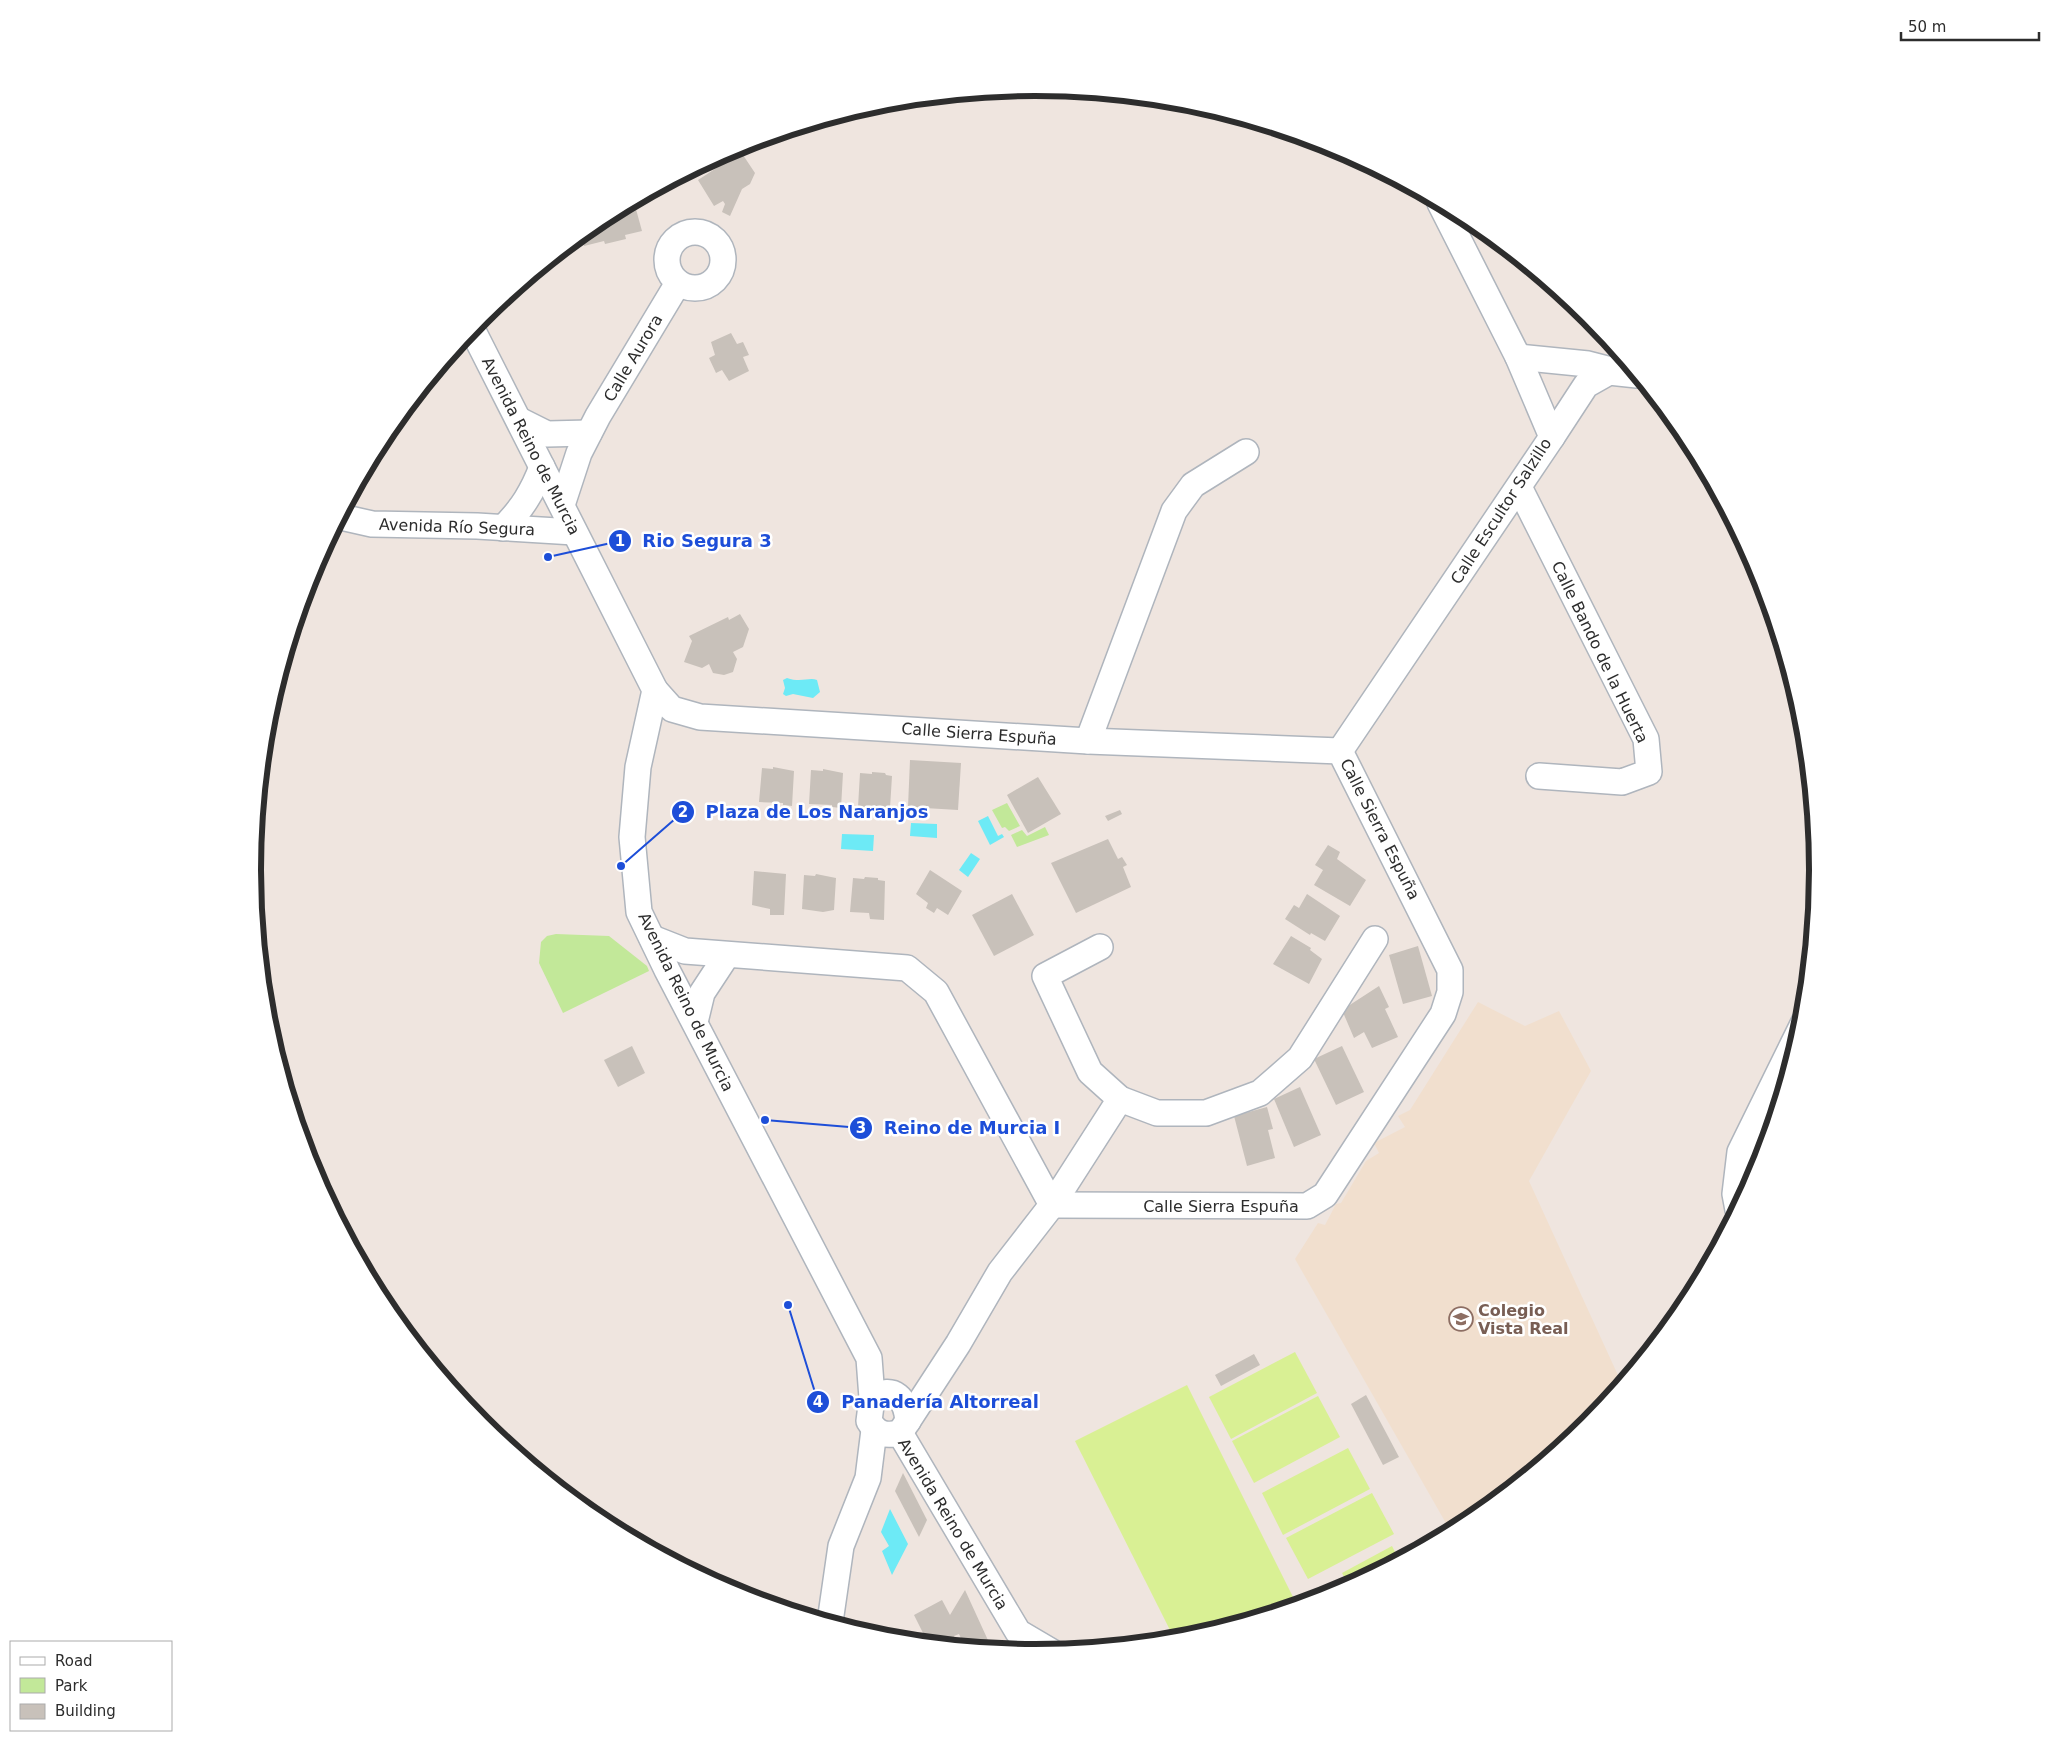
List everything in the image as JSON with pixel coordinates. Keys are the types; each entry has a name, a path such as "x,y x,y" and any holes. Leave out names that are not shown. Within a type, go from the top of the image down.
{"street":[{"name":"Calle Escultor Salzillo","path":"1340,751 1552,437 1518,357 1446,214"},
{"name":"Calle Aurora","path":"562,505 579,454 589,433 678,283"},
{"name":"Avenida Reino de Murcia","path":"476,336 574,532 632,641 655,690 638,767 632,837 640,912 694,1022 869,1358 881,1395 869,1421 874,1430 887,1436 904,1427"},
{"path":"1518,357 1588,364 1629,374"},
{"path":"1552,437 1586,385 1609,372 1629,374"},
{"path":"519,420 547,434 589,433"},
{"path":"1088,741 1174,511 1193,485 1246,452"},
{"path":"503,528 518,514 533,492 542,467"},
{"name":"Calle Bando de la Huerta","path":"1519,487 1646,739 1649,772 1622,782 1539,776"},
{"name":"Avenida Río Segura","path":"346,518 372,524 574,532"},
{"name":"Calle Sierra Espuña","path":"655,690 672,709 700,717 1088,741 1340,751 1450,970 1450,992 1443,1014 1324,1194 1307,1206 1052,1205"},
{"path":"652,938 685,951 907,968 936,992 1052,1205"},
{"path":"1100,947 1045,976 1090,1072 1120,1099 1158,1113 1206,1113 1260,1094 1300,1058 1375,939"},
{"path":"694,1022 702,993 727,955"},
{"path":"1736,1200 1735,1194 1740,1152 1786,1058"},
{"path":"904,1427 1000,1272 1052,1205 1120,1099"},
{"name":"Avenida Reino de Murcia","path":"881,1395 899,1396 908,1413 904,1427 1018,1632 1040,1645"},
{"path":"831,1617 841,1546 868,1478 874,1430"}],"shaded area":[{"name":"Colegio Vista Real","path":"1478,1002 1525,1026 1559,1011 1591,1071 1529,1181 1620,1379 1583,1418 1546,1453 1507,1485 1447,1526 1295,1259 1318,1223 1325,1225 1336,1204 1341,1203 1366,1161 1379,1153 1374,1143 1405,1127 1398,1116 1410,1110"}],"green space":[{"path":"1007,803 1020,826 1009,831 1005,827 1002,828 992,810"},
{"path":"1045,827 1049,835 1017,847 1011,835 1022,830 1027,836"},
{"path":"556,934 609,936 647,966 649,971 563,1013 539,963 541,942 547,936"},
{"path":"1295,1352 1317,1393 1231,1439 1209,1397"},
{"path":"1187,1385 1295,1600 1236,1618 1171,1633 1075,1441"},
{"path":"1318,1396 1340,1437 1254,1483 1232,1441"},
{"path":"1348,1448 1370,1489 1283,1535 1262,1493"},
{"path":"1372,1493 1394,1534 1308,1579 1286,1538"},
{"path":"1392,1546 1397,1555 1346,1580 1342,1573"}],"water":[{"path":"787,678 817,680 820,692 813,698 793,694 786,696 783,694 785,688 783,680"},
{"path":"988,816 998,836 1002,834 1004,837 990,845 978,821"},
{"path":"911,823 937,824 937,838 910,836"},
{"path":"842,834 874,835 873,851 841,849"},
{"path":"971,853 980,859 968,877 959,870"},
{"path":"890,1509 908,1544 892,1575 882,1551 889,1546 881,1532"}],"building":[{"path":"742,154 755,173 750,184 742,189 730,216 722,212 725,204 723,201 714,206 698,180 730,159"},
{"path":"636,208 642,231 625,235 626,239 605,244 604,241 584,246 583,243"},
{"path":"731,333 737,344 743,342 749,355 743,357 749,371 729,381 722,370 716,373 709,358 715,355 711,342"},
{"path":"740,614 749,629 743,647 733,652 737,659 733,672 724,675 713,673 709,664 702,668 684,662 692,641 689,636 728,617 729,620"},
{"path":"910,760 961,763 958,810 908,807"},
{"path":"773,767 794,771 792,806 783,805 783,803 759,802 762,768 773,769"},
{"path":"823,769 843,773 841,808 832,807 832,805 809,804 811,770 823,771"},
{"path":"872,772 885,773 892,776 890,808 858,807 860,773 872,774"},
{"path":"1038,777 1061,814 1028,833 1007,795"},
{"path":"1120,810 1122,814 1108,821 1105,816"},
{"path":"1108,839 1118,859 1122,857 1127,865 1123,867 1131,887 1076,913 1051,863"},
{"path":"1328,845 1340,852 1337,859 1366,880 1350,906 1314,885 1323,870 1315,865"},
{"path":"930,870 962,891 948,915 937,908 934,913 926,908 928,903 916,894"},
{"path":"754,871 786,874 784,915 770,915 770,909 752,905"},
{"path":"816,874 836,878 834,910 823,912 802,909 804,875 815,876"},
{"path":"865,877 878,878 878,880 885,881 884,920 870,919 869,913 850,912 853,878 864,879"},
{"path":"1012,894 1034,935 994,956 972,915"},
{"path":"1307,894 1340,916 1325,941 1311,933 1310,935 1285,919 1294,905 1299,908"},
{"path":"1291,936 1311,948 1310,950 1322,959 1309,984 1273,964"},
{"path":"1418,946 1432,996 1403,1004 1389,955"},
{"path":"1379,986 1389,1007 1385,1009 1398,1037 1372,1048 1364,1032 1354,1038 1342,1010"},
{"path":"632,1046 645,1073 618,1087 604,1060"},
{"path":"1342,1046 1364,1092 1336,1105 1314,1059"},
{"path":"1300,1087 1321,1135 1294,1147 1274,1099"},
{"path":"1267,1107 1273,1129 1268,1130 1275,1158 1247,1166 1234,1116"},
{"path":"1254,1354 1260,1365 1221,1386 1215,1375"},
{"path":"1366,1395 1399,1457 1383,1465 1351,1404"},
{"path":"903,1473 927,1520 919,1537 895,1491"},
{"path":"965,1590 989,1643 962,1641 959,1634 954,1636 956,1640 917,1635 923,1633 914,1615 942,1600 950,1615"}],"place":[{"name":"Rio Segura 3","path":"548,557"},
{"name":"Plaza de Los Naranjos","path":"621,866"},
{"name":"Reino de Murcia I","path":"765,1120"},
{"name":"Panadería Altorreal","path":"788,1305"},
{"name":"Colegio Vista Real","path":"1461,1319"}]}
